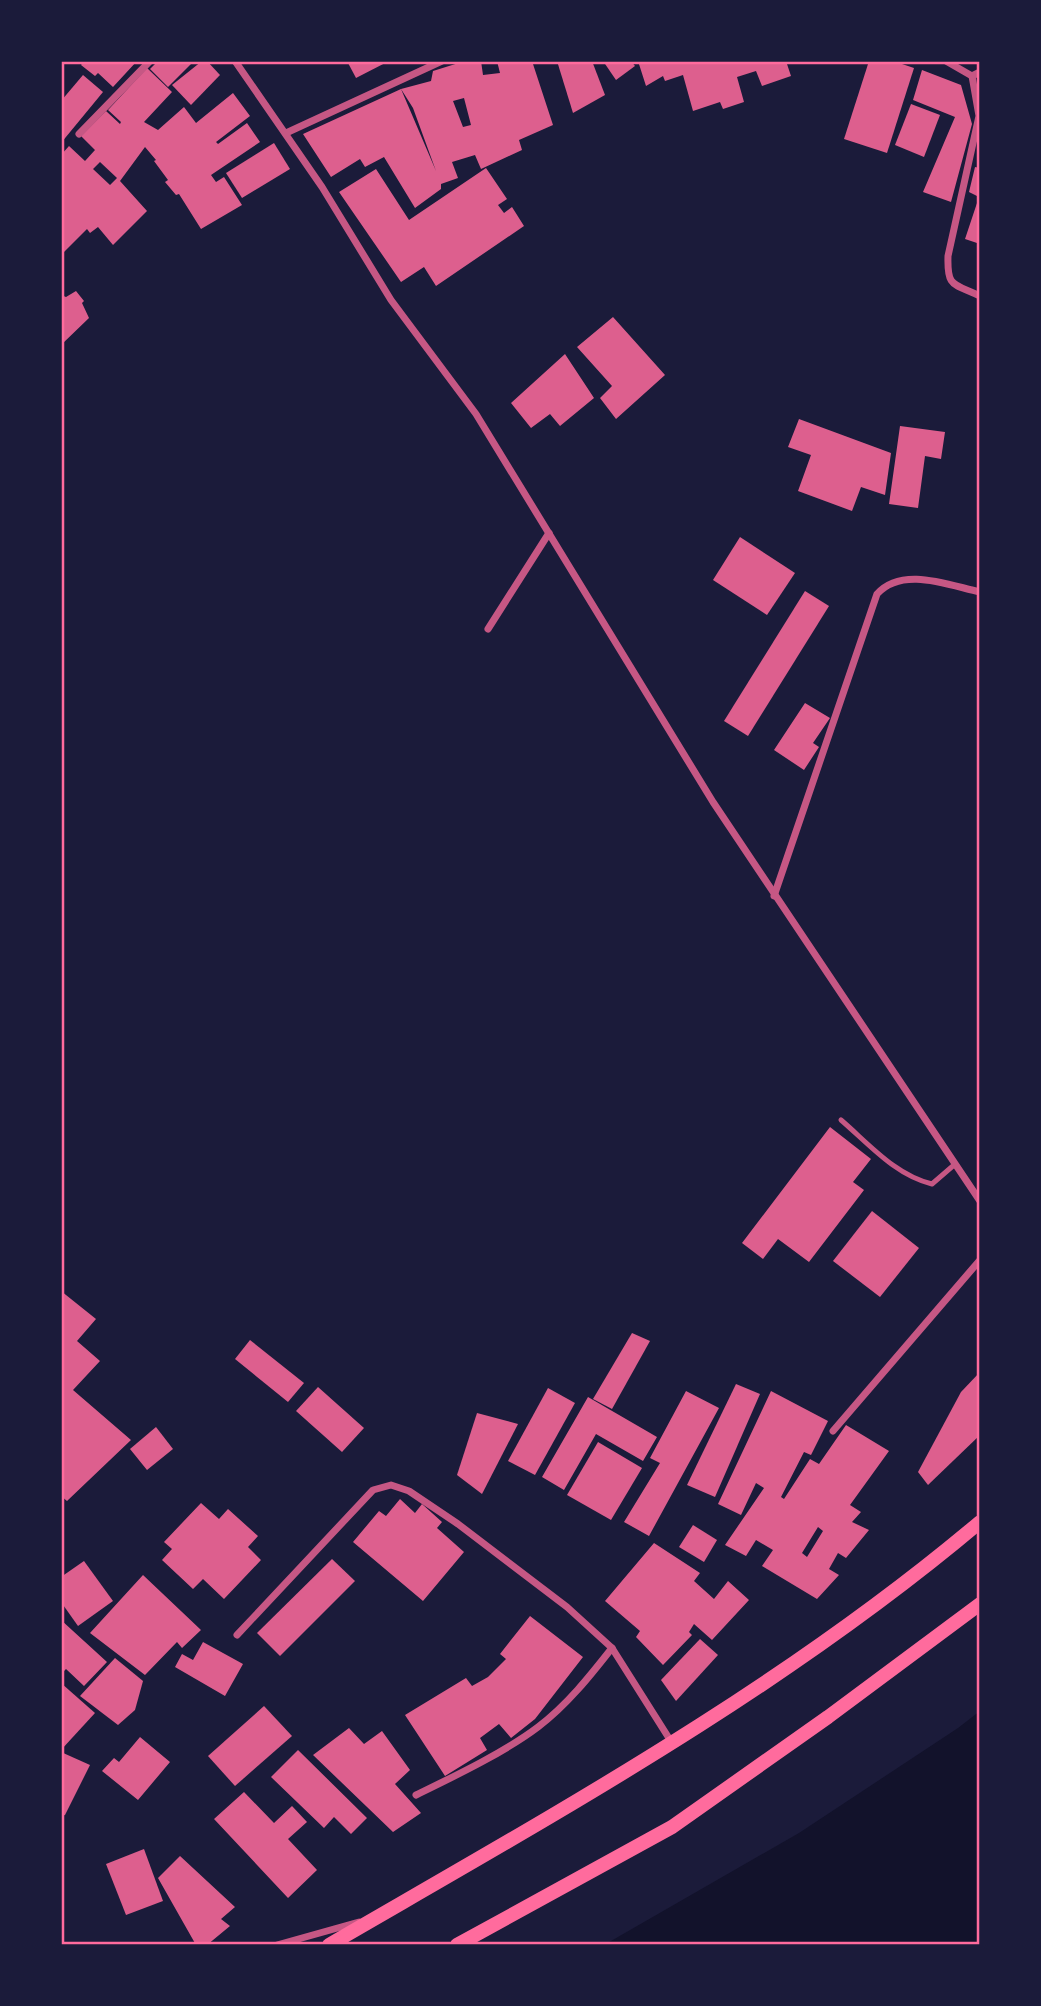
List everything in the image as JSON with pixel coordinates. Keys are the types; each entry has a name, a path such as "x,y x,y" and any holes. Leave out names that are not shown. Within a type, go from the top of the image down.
{"main road":[{"path":"329,1945 636,1767 789,1667 939,1557 980,1522"},
{"path":"457,1945 672,1827 828,1717 980,1604"}],"street":[{"path":"79,134 150,61"},
{"path":"235,61 322,187 391,300 476,414 713,802 954,1166 980,1201"},
{"path":"286,133 442,61"},
{"path":"946,61 972,76"},
{"path":"972,76 980,72"},
{"path":"972,76 979,116 948,256 947,276 952,282 980,296"},
{"path":"488,629 549,533"},
{"path":"774,895 877,594 886,584 914,578 980,592"},
{"path":"833,1431 980,1260"},
{"path":"236,1635 373,1490 391,1485 409,1490 458,1524 567,1607 612,1648 672,1743"},
{"path":"416,1795 538,1727 577,1692 612,1648"},
{"path":"277,1945 376,1917"}],"lane":[{"path":"841,1120 903,1174 918,1181 932,1184 954,1166"}],"shaded area":[{"path":"980,1711 980,1945 604,1945 799,1833"}],"building":[{"path":"84,61 137,61 113,87 98,73 95,76 81,65"},
{"path":"158,61 194,61 168,87 150,69"},
{"path":"202,61 207,61 220,75 191,105 172,85"},
{"path":"347,61 389,61 356,78"},
{"path":"465,61 481,61 483,75 500,73 497,61 532,61 553,125 519,140 522,150 481,169 475,155 452,162 458,178 441,184 441,189 415,208 384,157 365,167 360,159 331,177 303,134 401,89 431,81 433,71","holes":["401,89 413,108 436,171","464,98 471,125 463,127 453,101"]},
{"path":"557,61 592,61 605,95 573,113"},
{"path":"603,61 631,61 635,66 616,80"},
{"path":"638,61 786,61 791,76 762,86 756,71 737,77 744,102 723,109 720,102 693,111 683,75 665,81 663,76 646,86"},
{"path":"869,61 893,61 914,68 887,153 844,139"},
{"path":"147,68 172,92 144,122 158,130 184,107 196,123 233,93 250,116 216,142 218,144 247,123 260,142 211,175 216,182 224,177 242,205 201,229 179,194 176,195 165,182 168,180 145,147 120,181 147,211 113,245 98,227 90,233 87,229 61,255 61,155 69,146 85,161 95,150 81,136 106,111 120,124 121,122 108,110","holes":["100,162 117,178 110,185 93,169"]},
{"path":"922,70 961,85 972,124 951,202 923,192 955,117 913,100"},
{"path":"83,75 103,92 61,143 61,101"},
{"path":"911,104 940,115 924,157 895,145"},
{"path":"274,143 290,169 242,198 226,173"},
{"path":"975,167 980,168 980,244 965,239 979,197 969,192"},
{"path":"486,168 507,199 498,205 504,213 512,207 524,226 436,286 424,267 401,282 339,192 376,169 409,220"},
{"path":"76,291 84,301 82,303 89,318 61,345 61,295 66,297"},
{"path":"613,317 665,375 616,419 600,398 612,386 577,347"},
{"path":"565,354 594,398 560,426 550,414 531,428 511,403"},
{"path":"799,419 891,453 885,495 861,487 852,511 798,491 811,455 788,447"},
{"path":"900,426 945,432 941,459 925,456 918,508 889,504"},
{"path":"740,537 795,573 767,615 713,580"},
{"path":"805,591 829,606 748,736 724,721"},
{"path":"805,703 830,718 813,743 819,747 804,770 774,750"},
{"path":"830,1127 871,1159 853,1182 864,1190 809,1262 778,1239 763,1259 742,1243"},
{"path":"872,1211 919,1248 880,1297 833,1261"},
{"path":"61,1291 96,1319 77,1341 100,1361 73,1390 131,1440 67,1501 61,1496"},
{"path":"632,1333 650,1341 612,1409 593,1399"},
{"path":"250,1340 304,1383 288,1402 235,1359"},
{"path":"980,1372 980,1435 928,1485 918,1472 961,1392"},
{"path":"736,1384 760,1394 715,1497 687,1485"},
{"path":"318,1387 364,1428 342,1452 296,1411"},
{"path":"548,1388 575,1403 535,1475 508,1461"},
{"path":"686,1391 719,1408 649,1536 624,1522 660,1463 650,1458"},
{"path":"771,1391 828,1421 811,1455 804,1452 781,1497 784,1499 810,1459 819,1464 846,1425 889,1451 850,1505 861,1512 852,1522 869,1530 846,1558 838,1553 829,1569 839,1575 817,1599 762,1566 773,1550 756,1540 746,1556 725,1545 764,1488 756,1483 741,1515 718,1504","holes":["818,1527 823,1531 807,1557 802,1553"]},
{"path":"588,1397 657,1437 643,1461 596,1434 564,1490 542,1477"},
{"path":"477,1413 518,1424 482,1494 457,1475"},
{"path":"156,1427 173,1449 147,1470 130,1449"},
{"path":"598,1442 642,1468 611,1520 567,1495"},
{"path":"400,1499 415,1513 422,1504 442,1522 437,1528 464,1552 423,1601 353,1542 379,1511 386,1516"},
{"path":"201,1503 219,1519 228,1509 258,1536 248,1547 261,1560 224,1599 203,1579 193,1589 162,1560 172,1549 164,1542"},
{"path":"693,1525 717,1540 704,1562 679,1547"},
{"path":"654,1543 700,1573 694,1581 714,1599 728,1581 749,1600 712,1640 694,1624 689,1632 692,1635 663,1665 636,1637 640,1631 605,1601"},
{"path":"332,1559 355,1581 280,1656 257,1633"},
{"path":"84,1561 113,1601 78,1626 61,1602 61,1577"},
{"path":"143,1575 201,1630 182,1648 177,1642 145,1675 90,1633"},
{"path":"530,1616 583,1657 535,1719 511,1738 499,1724 480,1738 487,1750 445,1776 405,1715 466,1678 472,1686 488,1677 506,1659 500,1654"},
{"path":"61,1620 107,1662 84,1686 66,1669 61,1674"},
{"path":"700,1639 718,1655 676,1701 661,1680"},
{"path":"203,1642 243,1664 225,1696 175,1667 182,1654 193,1660"},
{"path":"115,1658 143,1681 135,1710 118,1725 80,1696"},
{"path":"61,1683 95,1713 61,1750"},
{"path":"264,1706 292,1736 235,1786 208,1756"},
{"path":"349,1728 364,1744 382,1731 410,1770 395,1784 421,1813 393,1832 313,1755"},
{"path":"140,1737 170,1762 138,1800 102,1771 114,1758 119,1762"},
{"path":"298,1750 367,1818 351,1834 334,1817 324,1828 271,1777"},
{"path":"61,1752 90,1765 65,1815 61,1816"},
{"path":"244,1792 274,1823 292,1806 307,1822 288,1839 317,1870 288,1898 214,1819"},
{"path":"144,1849 163,1901 126,1915 106,1864"},
{"path":"180,1856 235,1907 221,1919 230,1926 207,1945 196,1945 158,1878"}]}
